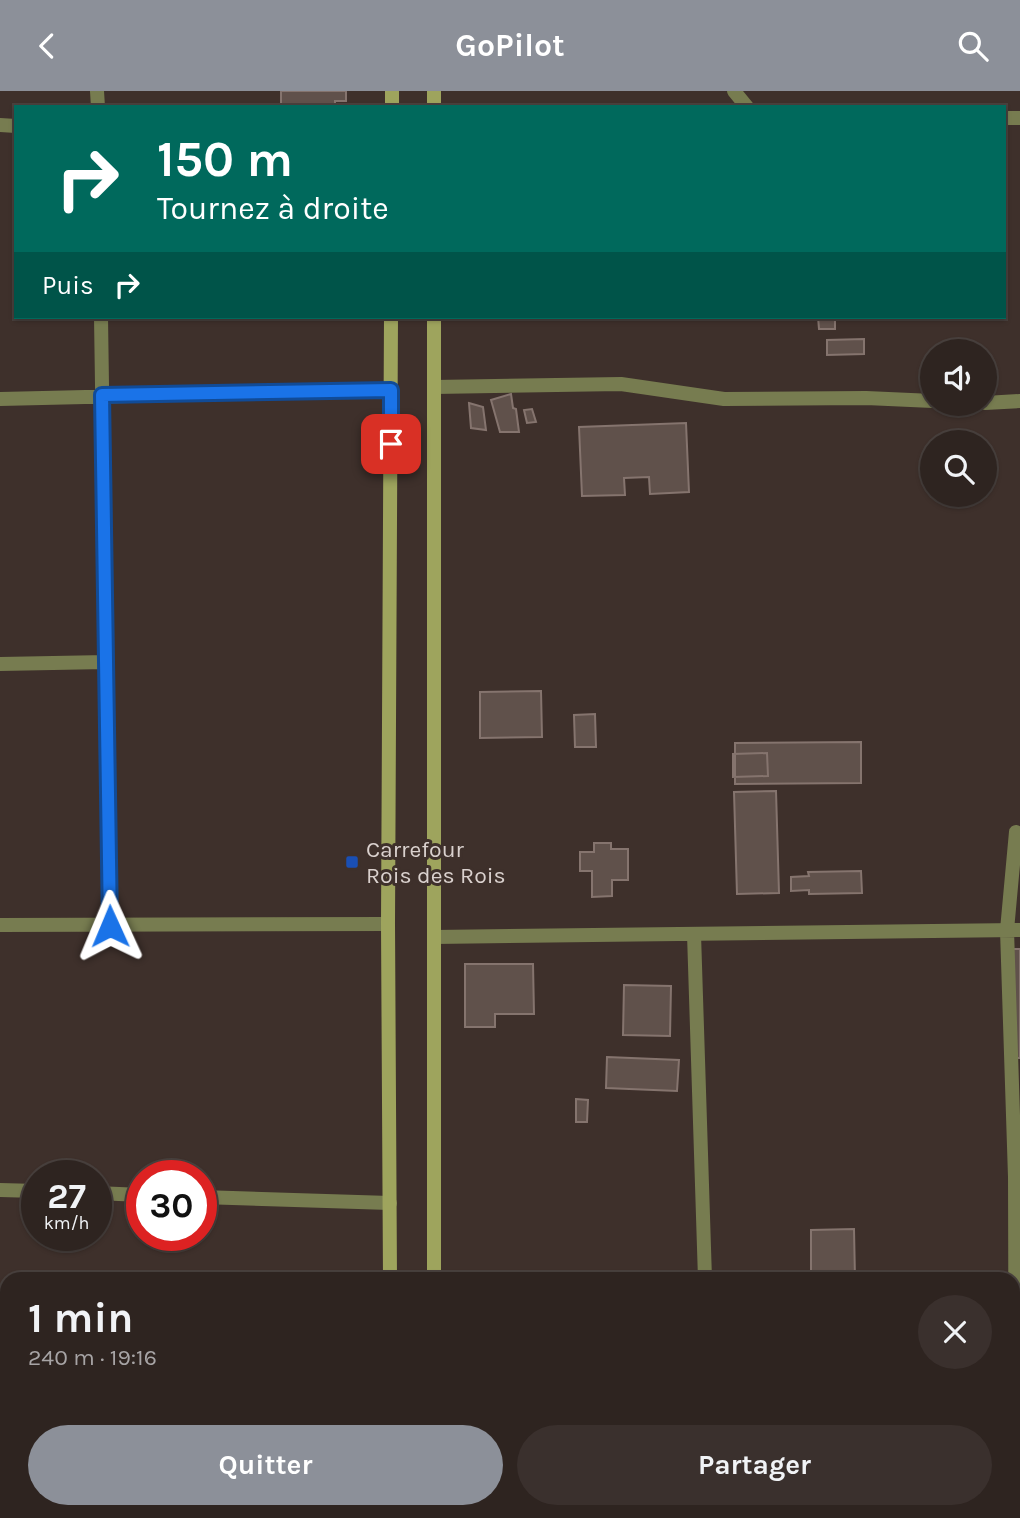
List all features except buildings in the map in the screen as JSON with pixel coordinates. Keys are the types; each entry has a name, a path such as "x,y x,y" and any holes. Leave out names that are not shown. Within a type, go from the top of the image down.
{"main road":[{"path":"390,1272 388,924 391,319"},
{"path":"434,319 435,1272"}],"street":[{"path":"734,91 745,105"},
{"path":"101,319 110,926"},
{"path":"434,387 621,384 724,399 920,401"},
{"path":"0,399 391,390"},
{"path":"997,402 1020,401"},
{"path":"0,664 106,661"},
{"path":"1016,832 1013,930 1017,1272"},
{"path":"0,925 388,924"},
{"path":"435,937 1013,930"},
{"path":"694,934 705,1272"},
{"path":"0,1190 21,1191"},
{"path":"217,1198 390,1203"}],"place":[{"name":"Carrefour Rois des Rois","path":"352,862"}],"route":[{"path":"110,926 102,395 391,390 391,444"}]}
